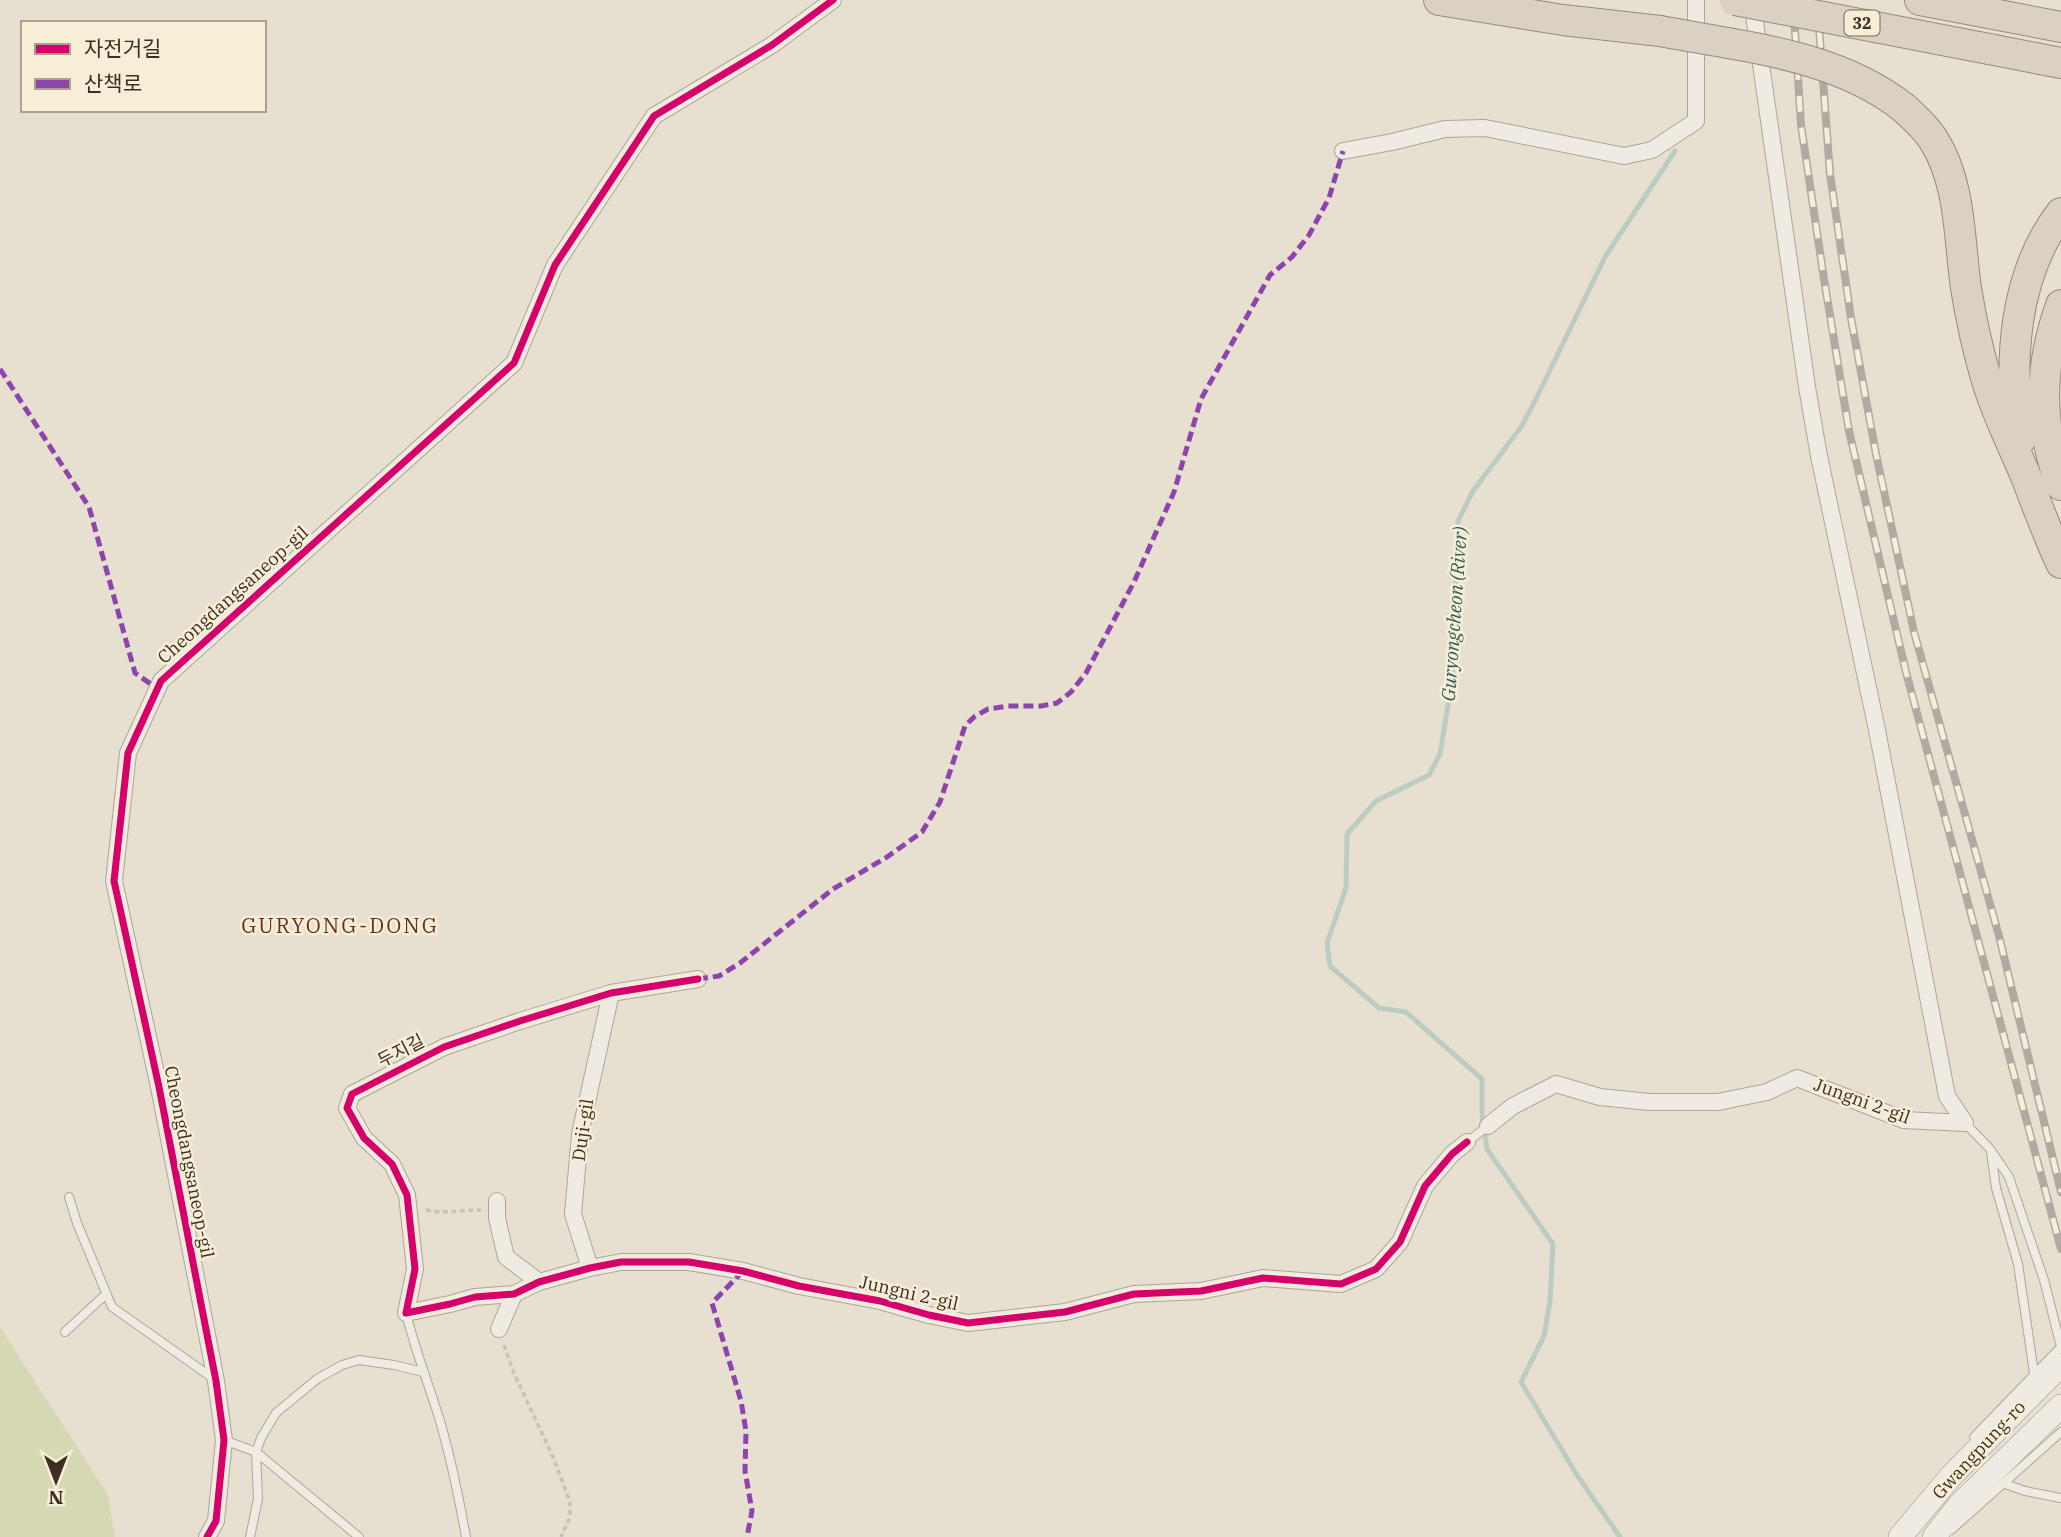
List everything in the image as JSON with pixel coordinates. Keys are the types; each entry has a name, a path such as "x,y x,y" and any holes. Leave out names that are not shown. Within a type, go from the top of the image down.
{"highway":[{"path":"1439,0 1554,8 1775,53 1828,66 1873,86 1904,108 1932,138 1944,161 1951,182 1976,342 1987,383 2061,563"},
{"name":"32","path":"1735,0 2061,63"},
{"path":"1920,0 2061,11"},
{"path":"1984,5 2061,27"},
{"path":"2027,481 2015,391 2019,316 2035,257 2050,227 2061,213"},
{"path":"2061,304 2049,344 2043,392 2048,436 2061,485"}],"main road":[{"name":"Gwangpung-ro","path":"1900,1537 1952,1475 2061,1365"},
{"name":"Gwangpung-ro","path":"1934,1537 1959,1505 2061,1406"}],"street":[{"name":"Cheongdangsaneop-gil","path":"207,1537 216,1521 224,1440 216,1381 159,1087 114,881 128,753 161,681 514,363 555,265 654,116 772,45 833,0"},
{"path":"1343,151 1445,129 1485,128 1624,156 1652,150 1696,121 1696,0"},
{"path":"1752,0 1819,456 1877,730 1947,1096 1965,1123"},
{"name":"두지길","path":"406,1313 415,1269 407,1195 391,1164 364,1139 347,1108 352,1094 444,1047 611,993 698,979"},
{"name":"Duji-gil","path":"590,1268 573,1214 580,1134 611,993"},
{"name":"Jungni 2-gil","path":"1488,1126 1513,1106 1556,1084 1600,1097 1648,1102 1718,1102 1767,1092 1797,1078 1903,1120 1965,1123"},
{"name":"Jungni 2-gil","path":"406,1313 475,1297 514,1294 539,1282 621,1262 689,1262 743,1271 968,1323 1065,1312 1134,1294 1200,1291 1263,1278 1341,1284 1376,1269 1400,1242 1426,1186 1452,1154 1467,1142"},
{"path":"497,1205 506,1257 539,1282"},
{"path":"499,1329 514,1294"}],"lane":[{"path":"1964,1448 2060,1345 2044,1280 2008,1177 1990,1149 1965,1123"},
{"path":"1467,1142 1488,1126"},
{"path":"1990,1149 1996,1188 2018,1264 2034,1373"},
{"path":"69,1197 111,1307 216,1381"},
{"path":"65,1332 106,1294"},
{"name":"두지길","path":"406,1313 440,1421 458,1491 466,1537"},
{"path":"250,1537 258,1499 257,1451 261,1438 276,1413 317,1379 342,1365 359,1360 423,1372"},
{"path":"1944,1537 2061,1432"},
{"path":"224,1440 257,1451 359,1537"},
{"path":"2005,1484 2025,1491 2061,1497"}],"path":[{"path":"407,1195 426,1210 440,1212 497,1205"},
{"path":"499,1329 513,1371 554,1457 570,1502 570,1517 561,1537"}],"green space":[{"path":"0,1327 108,1495 115,1537 0,1537"}],"waterway":[{"name":"Guryongcheon (River)","path":"1620,1537 1577,1475 1521,1382 1544,1336 1550,1301 1553,1244 1487,1149 1482,1114 1482,1079 1406,1012 1379,1008 1330,966 1327,943 1346,888 1347,834 1376,801 1429,775 1440,754 1452,680 1458,521 1473,491 1521,427 1605,257 1675,151"}],"railway":[{"path":"1793,0 1801,125 1849,431 1906,672 2061,1249"},
{"path":"1817,0 1830,174 1851,318 1876,454 1914,632 1999,936 2061,1192"}],"marked path":[{"path":"698,979 719,976 740,963 833,889 887,857 922,832 940,802 965,726 974,717 988,709 1057,703 1071,692 1086,673 1134,582 1174,492 1201,399 1270,275 1292,257 1309,235 1329,198 1343,151"},
{"path":"0,369 89,507 135,673 158,689"},
{"path":"743,1271 712,1303 741,1401 746,1431 745,1471 752,1511 747,1537"}],"cycle path":[{"path":"207,1537 216,1521 224,1440 216,1381 159,1087 114,881 128,753 161,681 514,363 555,265 654,116 772,45 833,0"},
{"path":"698,979 611,993 520,1021 444,1047 352,1094 347,1108 364,1138 392,1164 407,1195 415,1269 406,1313 475,1297 514,1294 539,1282 621,1262 689,1262 743,1271 968,1323 1065,1312 1134,1294 1201,1291 1263,1278 1341,1284 1376,1269 1400,1242 1425,1186 1452,1154 1467,1142"}],"district":[{"name":"GURYONG-DONG","path":"340,926"}]}
